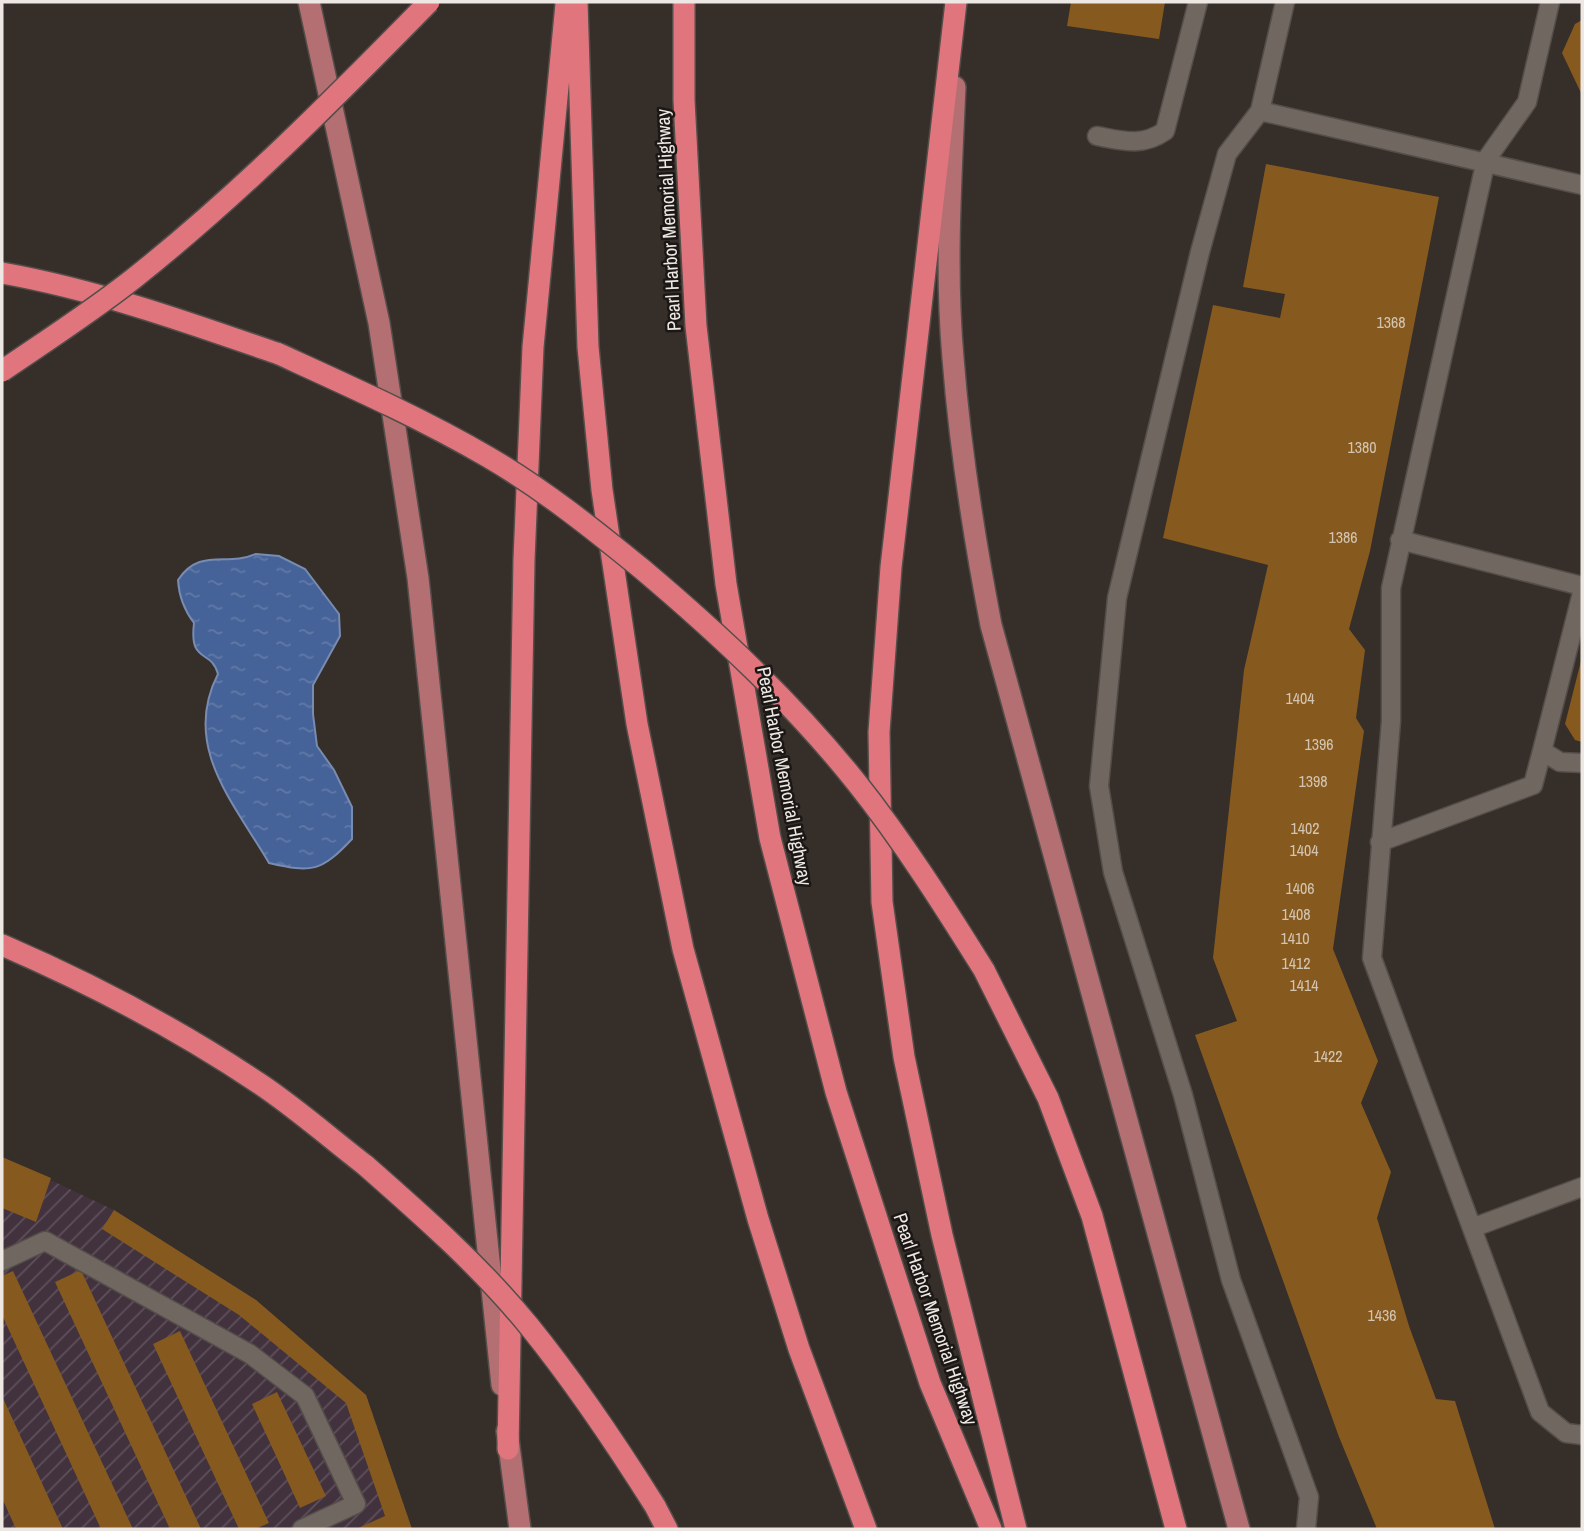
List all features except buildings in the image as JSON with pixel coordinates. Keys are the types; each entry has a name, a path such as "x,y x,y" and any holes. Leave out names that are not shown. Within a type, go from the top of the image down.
{"highway":[{"path":"2,371 132,279 234,192 341,92 429,2"},
{"path":"508,1449 524,560 533,347 566,2"},
{"path":"577,2 588,348 602,490 637,724 683,949 755,1206 803,1361 866,1529"},
{"name":"Pearl Harbor Memorial Highway","path":"684,2 684,100 696,326 726,584 770,838 836,1092 930,1383 992,1529"},
{"path":"957,2 891,567 878,732 882,902 904,1056 942,1235 1016,1529"},
{"path":"2,273 50,281 159,312 278,354 384,402 489,457 589,526 694,613 778,694 856,782 934,891 985,970 1048,1098 1092,1216 1176,1529"},
{"path":"2,945 78,978 166,1025 261,1085 365,1165 449,1240 528,1324 596,1413 667,1529"}],"main road":[{"path":"309,2 379,323 418,578 508,1449 520,1529"},
{"path":"957,2 950,207 952,356 970,516 990,625 1239,1529"}],"lane":[{"path":"1097,136 1138,143 1152,140 1166,131 1198,2"},
{"path":"1285,2 1259,111 1227,154 1200,252 1117,598 1100,786 1113,873 1183,1095 1231,1280 1309,1497 1306,1529"},
{"path":"1550,2 1527,102 1486,160 1391,588 1391,721 1372,958 1539,1412 1566,1433 1582,1435"},
{"path":"1259,111 1486,160 1582,185"},
{"path":"1400,540 1582,586"},
{"path":"1380,842 1533,785 1582,593"},
{"path":"1542,751 1560,762 1582,763"},
{"path":"1472,1228 1582,1187"},
{"path":"2,1261 45,1241 250,1354 305,1396 356,1504 302,1529"}],"shaded area":[{"path":"2,1157 114,1210 256,1300 366,1395 412,1529 2,1529"}],"water":[{"path":"256,554 279,556 305,569 339,614 340,636 313,685 313,714 317,746 334,770 352,807 352,839 323,864 306,869 269,863 216,773 205,725 208,700 218,674 215,666 195,645 194,623 183,603 178,580 186,570 204,561"}]}
